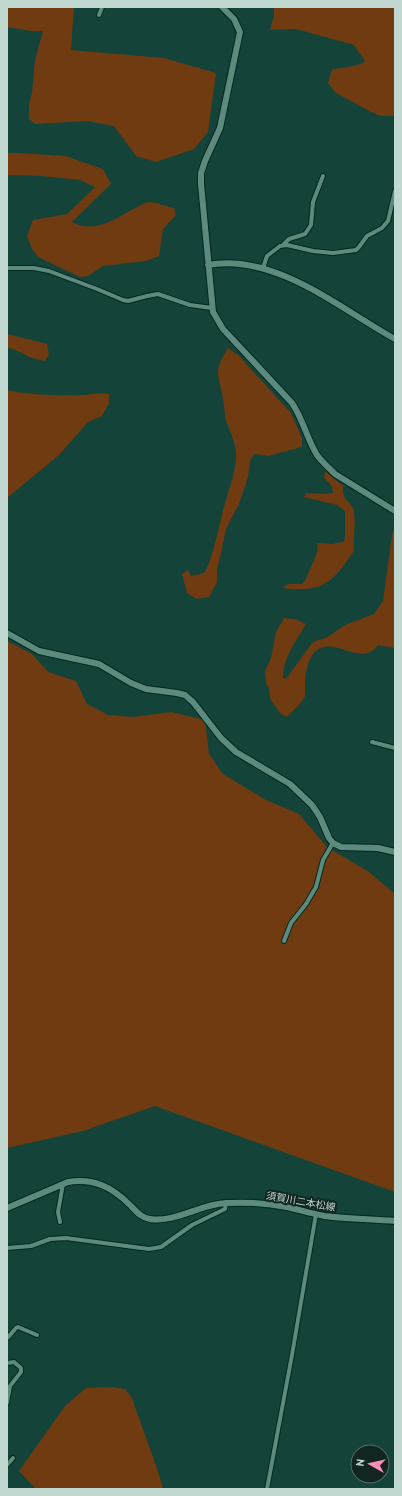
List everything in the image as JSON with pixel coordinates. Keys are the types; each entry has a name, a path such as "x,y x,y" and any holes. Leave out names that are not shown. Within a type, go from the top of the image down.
{"street":[{"path":"99,15 102,7"},
{"path":"222,7 234,19 240,32 220,128 201,173 212,308 217,322 222,330 292,403 318,457 327,467 335,474 395,511"},
{"path":"263,268 267,256 289,239 305,234 311,225 313,202 323,176"},
{"path":"283,245 333,253 356,250 367,236 382,228 388,221 395,191"},
{"path":"208,265 228,263 263,268 297,282 395,339"},
{"path":"7,268 34,268 49,271 128,301 158,294 190,305 212,308"},
{"path":"7,633 39,651 99,664 138,687 177,693 189,698 221,738 236,752 290,784 312,805 333,843 341,847 378,848 395,852"},
{"path":"372,742 395,748"},
{"path":"284,940 292,923 316,887 323,860 333,843"},
{"name":"須賀川二本松線","path":"7,1208 63,1184 79,1180 108,1187 121,1196 140,1215 148,1219 161,1219 215,1204 226,1203 270,1204 316,1214 395,1221"},
{"path":"60,1222 58,1212 63,1184"},
{"path":"7,1248 31,1246 50,1240 66,1238 149,1249 161,1247 192,1226 225,1209 226,1203"},
{"path":"267,1489 316,1214"},
{"path":"7,1338 18,1327 37,1335"},
{"path":"7,1363 14,1362 22,1372 10,1386 7,1403"},
{"path":"7,1465 13,1458"}],"shaded area":[{"path":"7,7 74,7 71,50 164,58 216,73 208,132 194,149 156,162 136,156 114,126 87,121 35,124 29,119 29,104 32,93 35,60 43,31 31,31 7,27"},
{"path":"274,7 395,7 395,116 381,116 371,112 336,93 328,83 332,70 354,66 365,61 354,45 296,29 270,30 274,15"},
{"path":"7,153 65,156 103,169 111,184 72,222 80,225 87,227 103,224 148,202 174,208 176,215 163,229 159,256 146,261 103,266 88,276 80,277 38,257 32,249 27,236 33,220 67,214 95,187 80,180 41,176 7,175"},
{"path":"7,334 47,344 49,354 45,361 29,357 7,347"},
{"path":"228,348 238,355 291,413 302,438 302,447 268,456 253,455 250,461 248,477 239,504 226,529 217,571 217,582 209,597 197,599 187,593 182,574 188,570 191,576 204,573 206,570 215,544 235,464 236,449 226,420 218,374 220,363"},
{"path":"7,390 53,395 105,393 109,394 109,403 102,416 88,422 59,455 7,498"},
{"path":"325,471 343,486 344,496 353,509 355,517 354,551 339,571 325,583 317,587 307,589 282,588 289,584 302,584 306,579 318,550 317,543 332,544 343,542 345,539 345,511 337,505 304,497 306,493 333,493 332,486 324,478"},
{"path":"395,526 395,648 378,645 372,651 365,654 358,654 328,646 317,650 313,654 308,664 304,698 287,717 280,713 270,699 265,671 271,658 276,632 284,618 295,619 306,624 294,643 285,664 283,678 286,679 312,643 326,638 345,625 374,614 383,601 392,535"},
{"path":"7,641 32,654 48,672 76,681 87,704 108,715 133,717 171,712 205,720 209,754 223,774 266,800 299,814 327,847 369,872 395,894 395,1192 155,1106 83,1131 7,1148"},
{"path":"112,1387 125,1389 131,1396 163,1489 36,1489 19,1471 65,1406 86,1388"}]}
